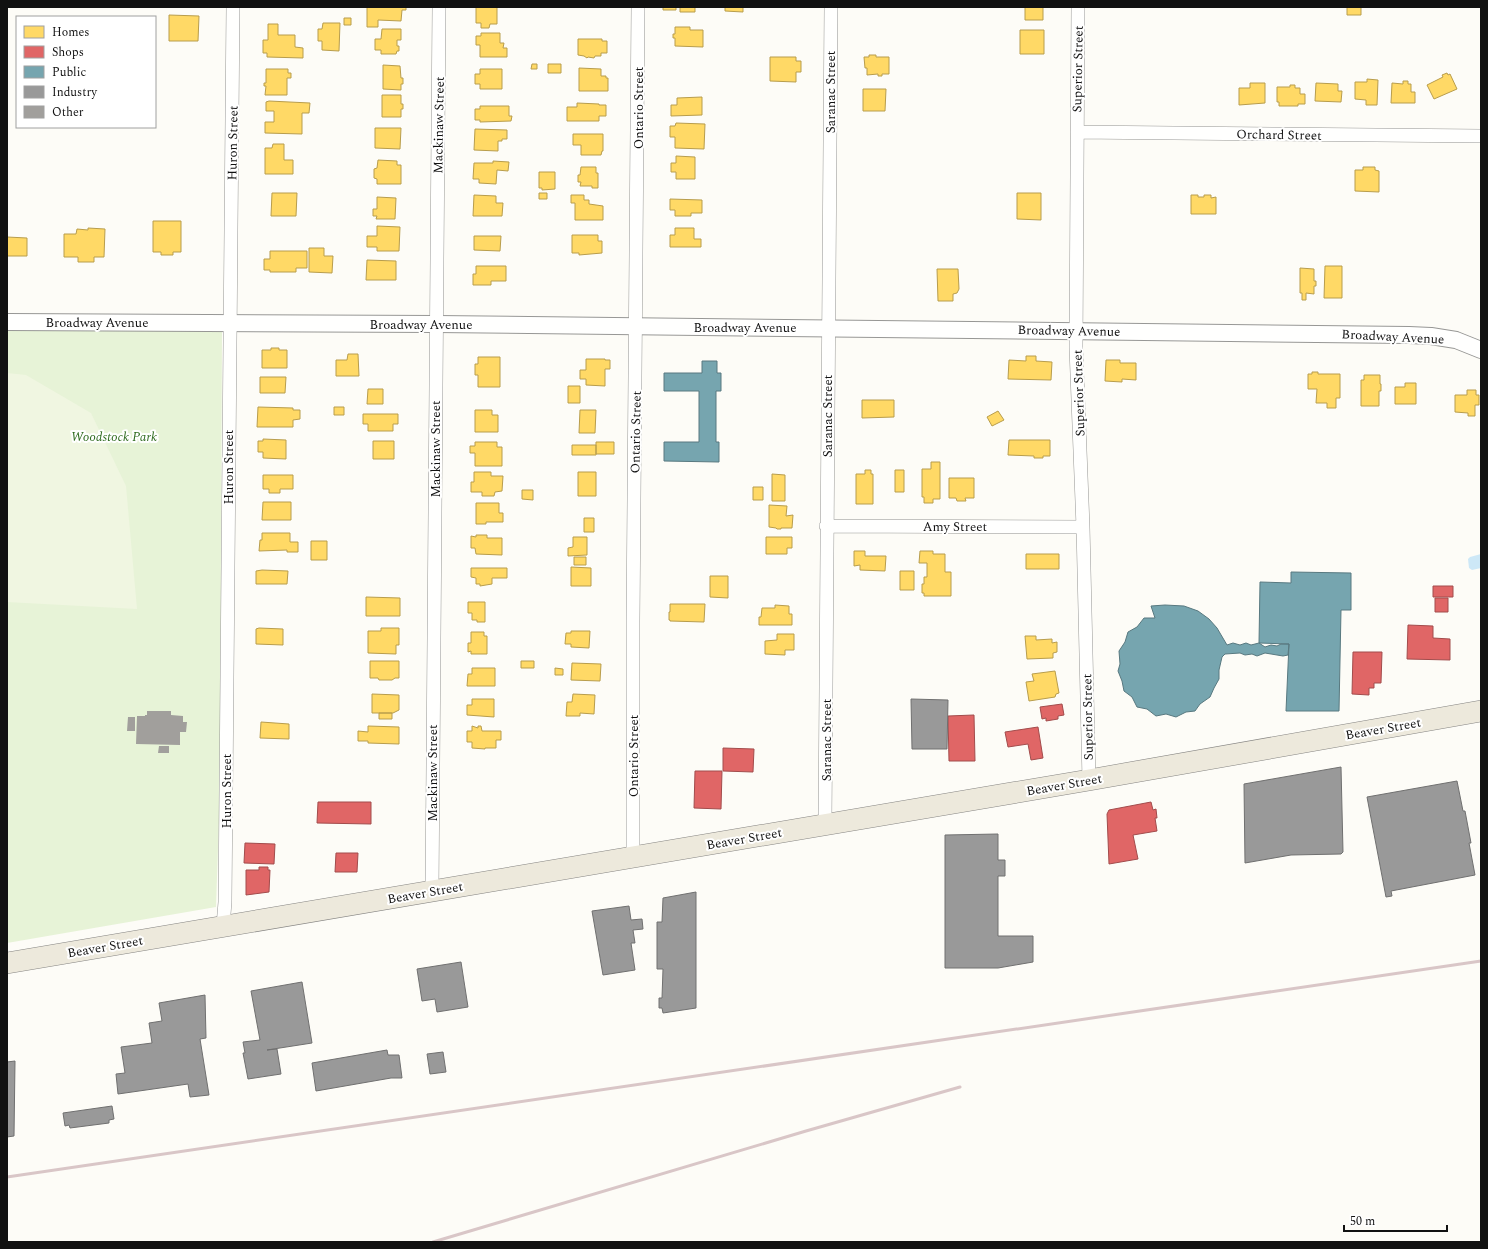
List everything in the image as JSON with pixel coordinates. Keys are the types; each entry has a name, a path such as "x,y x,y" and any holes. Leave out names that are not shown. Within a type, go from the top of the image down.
{"main road":[{"name":"Beaver Street","path":"7,963 1089,780 1481,711"}],"street":[{"name":"Huron Street","path":"223,926 225,886 233,7"},
{"name":"Mackinaw Street","path":"432,891 439,7"},
{"name":"Ontario Street","path":"633,857 633,614 638,7"},
{"name":"Saranac Street","path":"825,824 831,7"},
{"name":"Superior Street","path":"1078,7 1076,330 1083,527 1089,780"},
{"name":"Orchard Street","path":"1077,132 1481,136"},
{"name":"Broadway Avenue","path":"7,322 436,324 1076,330 1409,335 1432,336 1456,340 1481,350"},
{"name":"Amy Street","path":"826,526 1083,527"}],"green space":[{"name":"Woodstock Park","path":"7,329 222,329 220,789 216,907 7,943"},
{"path":"7,373 26,375 91,413 126,486 137,609 7,602"}],"water":[{"path":"1481,554 1481,568 1472,570 1469,568 1468,559"}],"building: Homes":[{"path":"367,7 406,7 406,10 402,10 401,21 378,20 378,27 367,27"},
{"path":"476,7 497,7 497,24 490,24 489,28 481,28 481,23 476,23"},
{"path":"663,7 676,7 676,10 663,10"},
{"path":"680,7 695,7 695,12 680,12"},
{"path":"725,7 743,7 743,12 725,11"},
{"path":"1025,7 1043,7 1043,20 1025,20"},
{"path":"1347,7 1361,7 1361,15 1347,15"},
{"path":"169,15 199,16 198,41 169,41"},
{"path":"344,18 351,18 351,25 344,25"},
{"path":"323,23 340,23 339,51 322,50 322,41 318,41 318,29 322,29"},
{"path":"268,24 278,24 278,35 295,35 295,47 303,48 303,58 267,57 267,53 263,53 263,40 268,40"},
{"path":"675,27 690,27 690,30 703,30 703,47 675,46 675,38 673,38 673,34 675,34"},
{"path":"382,29 401,29 401,40 397,40 399,51 397,51 396,54 381,54 381,50 375,50 375,39 381,39"},
{"path":"1020,30 1044,30 1044,54 1020,54"},
{"path":"481,33 500,33 500,43 504,43 503,48 507,48 507,57 480,57 480,45 476,45 476,36 481,36"},
{"path":"578,39 602,39 602,41 607,41 607,53 601,53 601,56 595,56 594,58 587,58 578,55"},
{"path":"869,55 876,55 876,57 889,57 889,74 882,74 882,76 878,76 878,74 867,75 864,57 869,57"},
{"path":"770,57 796,57 796,61 801,61 801,72 796,72 796,82 770,81"},
{"path":"532,64 537,64 537,69 531,69"},
{"path":"548,64 561,64 561,73 548,73"},
{"path":"383,65 400,66 401,78 403,78 401,90 383,89"},
{"path":"579,68 601,69 601,76 606,76 606,78 608,78 608,91 579,91"},
{"path":"266,69 288,69 288,73 291,73 291,78 287,78 287,95 265,95 266,86 264,86 264,83 266,83"},
{"path":"480,69 502,69 502,89 480,89 480,84 475,84 475,74 480,74"},
{"path":"1447,73 1448,75 1450,74 1457,89 1434,99 1427,85 1443,77 1442,75"},
{"path":"1367,79 1378,80 1377,105 1366,105 1366,100 1355,99 1355,82 1367,82"},
{"path":"1403,81 1408,81 1408,84 1411,84 1411,92 1415,92 1415,103 1391,103 1392,83 1403,84"},
{"path":"1250,83 1265,83 1265,103 1239,105 1239,88 1250,88"},
{"path":"1316,83 1338,84 1338,91 1342,91 1341,102 1315,101"},
{"path":"1290,85 1295,85 1295,88 1300,88 1300,94 1305,94 1305,104 1298,104 1298,106 1279,106 1279,102 1277,102 1277,87 1290,87"},
{"path":"863,89 886,89 885,111 863,111"},
{"path":"382,95 401,95 401,104 403,104 403,109 401,109 401,117 382,117"},
{"path":"702,97 702,115 671,116 671,105 677,105 677,98"},
{"path":"266,102 310,103 309,113 302,113 302,134 265,133 265,122 274,122 274,111 266,111"},
{"path":"577,103 606,105 606,116 599,116 599,121 567,121 567,107 577,107"},
{"path":"480,106 509,106 509,116 512,116 511,121 480,122 480,120 475,120 475,109 480,109"},
{"path":"676,123 705,124 704,149 675,148 675,137 670,137 670,126 675,126"},
{"path":"375,128 401,128 400,149 375,148"},
{"path":"475,129 507,130 507,139 498,141 498,151 474,150"},
{"path":"573,134 603,134 603,151 601,155 581,155 581,145 573,145"},
{"path":"273,144 284,144 284,160 293,160 293,174 265,174 265,148 272,148"},
{"path":"676,156 695,157 695,179 676,179 676,172 671,172 671,163 676,163"},
{"path":"378,160 397,161 397,165 401,165 401,184 377,184 377,179 374,178 374,169 377,168"},
{"path":"493,161 509,162 508,171 497,170 496,184 479,183 479,179 473,179 474,163 493,163"},
{"path":"581,167 596,167 596,173 598,173 598,188 592,188 592,186 580,186 581,182 578,182 578,175 580,175"},
{"path":"1363,167 1375,167 1375,170 1379,171 1379,192 1355,191 1355,170 1363,170"},
{"path":"539,172 555,172 555,189 542,190 542,188 539,188"},
{"path":"272,193 297,193 296,216 271,216"},
{"path":"539,193 547,193 547,199 539,199"},
{"path":"1017,193 1041,193 1041,220 1017,219"},
{"path":"474,195 496,196 496,203 503,203 502,216 473,216"},
{"path":"571,195 584,195 584,200 589,200 589,204 603,206 603,220 575,220 575,203 571,203"},
{"path":"1191,195 1204,197 1204,195 1211,195 1211,198 1216,197 1216,214 1191,214"},
{"path":"377,197 396,198 395,219 376,219 377,216 373,216 373,209 377,209"},
{"path":"670,199 702,200 702,213 691,213 691,216 675,216 675,210 670,210"},
{"path":"153,221 181,221 181,252 173,252 173,255 161,255 161,252 153,252"},
{"path":"377,226 400,227 399,251 377,251 377,247 367,247 367,236 377,236"},
{"path":"88,228 105,229 104,257 94,257 94,262 78,262 78,257 64,257 64,234 76,234 77,229 88,230"},
{"path":"675,228 694,228 694,239 701,239 701,247 670,247 670,235 675,235"},
{"path":"572,235 598,235 598,241 602,241 602,253 579,255 579,253 572,253"},
{"path":"474,236 501,236 500,251 474,250"},
{"path":"7,237 27,238 27,256 7,256"},
{"path":"309,248 324,248 324,256 333,256 332,273 309,272"},
{"path":"270,251 307,251 307,268 296,268 296,272 270,272 270,270 264,270 264,259 270,259"},
{"path":"367,260 396,261 396,280 366,280"},
{"path":"476,266 506,266 506,281 491,281 491,285 473,285 473,274 476,274"},
{"path":"1325,266 1342,266 1342,298 1324,298"},
{"path":"1300,268 1314,269 1314,281 1316,281 1316,286 1314,286 1314,294 1306,293 1306,300 1302,300 1302,293 1300,293"},
{"path":"937,269 958,269 959,289 957,293 953,294 953,301 938,301"},
{"path":"271,348 287,350 287,368 262,368 262,350 271,350"},
{"path":"348,354 358,354 359,376 336,376 336,360 347,360"},
{"path":"1026,356 1036,356 1036,361 1052,362 1051,380 1008,379 1009,360 1026,361"},
{"path":"478,357 500,357 500,387 478,387 478,375 475,375 475,364 478,364"},
{"path":"586,359 610,360 610,369 605,369 605,386 586,385 586,379 580,379 580,370 586,370"},
{"path":"1106,360 1120,360 1120,363 1136,363 1136,380 1122,379 1122,382 1105,381"},
{"path":"1312,372 1318,372 1318,374 1340,374 1340,398 1336,398 1336,408 1327,408 1327,403 1316,403 1317,389 1308,389 1308,374 1312,374"},
{"path":"1364,375 1380,375 1381,391 1379,391 1379,406 1361,406 1361,380 1364,380"},
{"path":"260,377 286,377 285,393 260,393"},
{"path":"1405,383 1416,383 1416,404 1395,404 1395,387 1405,387"},
{"path":"568,386 580,386 580,403 568,403"},
{"path":"368,389 383,389 383,404 367,404"},
{"path":"1467,390 1476,390 1476,395 1479,395 1479,405 1475,405 1475,416 1468,416 1468,413 1455,412 1455,395 1467,395"},
{"path":"862,400 894,400 894,417 862,418"},
{"path":"258,407 293,408 293,410 300,410 300,419 293,420 293,427 257,427"},
{"path":"334,407 344,407 344,415 334,415"},
{"path":"475,410 492,410 492,415 498,415 498,432 475,432"},
{"path":"580,410 596,410 595,433 579,433"},
{"path":"998,411 1004,420 992,426 987,417"},
{"path":"363,414 398,414 398,424 393,424 393,431 368,431 368,424 363,424"},
{"path":"263,439 286,440 286,459 263,458 263,452 258,452 258,441 263,441"},
{"path":"1009,440 1050,440 1050,456 1034,458 1034,456 1008,455"},
{"path":"373,441 394,441 394,459 373,459"},
{"path":"475,442 497,442 497,447 502,447 502,466 475,466 475,453 470,453 470,446 475,446"},
{"path":"596,442 614,442 614,454 596,454"},
{"path":"572,445 596,445 596,455 572,455"},
{"path":"931,462 940,462 940,499 933,499 933,503 924,503 924,497 922,497 922,469 931,469"},
{"path":"865,470 871,470 871,474 873,474 873,504 856,504 856,474 865,474"},
{"path":"895,470 904,470 904,492 895,492"},
{"path":"474,472 491,472 491,476 503,476 502,491 495,492 494,496 482,496 482,492 471,492 471,482 474,482"},
{"path":"578,472 596,472 596,496 578,496"},
{"path":"772,474 785,475 785,501 772,501"},
{"path":"263,475 293,475 293,489 280,489 280,493 269,493 269,489 263,489"},
{"path":"949,478 974,478 974,498 965,498 966,501 957,501 956,498 949,498"},
{"path":"753,487 763,487 763,500 753,500"},
{"path":"522,490 533,490 533,500 522,499"},
{"path":"263,502 291,502 291,520 262,520"},
{"path":"476,503 499,503 499,513 503,513 503,522 486,522 486,524 476,524"},
{"path":"769,505 787,506 786,516 793,515 792,528 777,529 769,527"},
{"path":"584,518 594,518 594,532 584,532"},
{"path":"262,533 290,533 290,542 298,542 298,552 287,552 287,550 259,551"},
{"path":"476,535 487,535 487,538 502,538 502,555 476,554 475,548 471,548 471,536 476,537"},
{"path":"573,537 587,537 587,555 568,556 568,548 573,547"},
{"path":"766,537 792,537 792,548 787,548 787,554 766,554"},
{"path":"311,541 327,541 327,560 311,560"},
{"path":"854,551 865,551 865,556 886,556 885,571 860,570 860,565 854,566"},
{"path":"920,551 933,551 933,554 945,554 945,572 951,572 951,596 924,596 924,593 922,593 922,584 924,584 924,577 927,577 927,563 919,563"},
{"path":"1026,554 1059,554 1059,569 1026,569"},
{"path":"574,557 586,557 586,565 574,565"},
{"path":"571,567 591,568 591,586 571,586"},
{"path":"471,568 507,568 507,578 492,578 492,584 480,586 480,584 476,584 476,578 471,577"},
{"path":"256,571 288,571 287,584 256,584"},
{"path":"900,571 914,571 914,590 900,590"},
{"path":"710,576 728,576 728,598 710,597"},
{"path":"366,597 400,598 400,616 366,616"},
{"path":"468,602 485,602 485,622 477,622 477,620 472,620 472,613 468,613"},
{"path":"670,604 705,604 704,622 670,621"},
{"path":"775,605 789,606 789,614 792,614 792,625 759,625 759,617 761,617 762,608 775,608"},
{"path":"381,628 399,628 399,645 396,645 396,654 368,653 368,631 381,631"},
{"path":"256,629 283,629 283,645 256,644"},
{"path":"571,631 590,631 589,648 571,647 571,644 565,644 566,633 571,633"},
{"path":"471,632 484,632 484,636 487,636 487,654 471,654 471,651 468,652 468,643 471,643"},
{"path":"777,634 794,634 794,650 785,650 785,655 765,654 765,641 777,640"},
{"path":"1025,636 1036,636 1036,640 1052,639 1052,643 1057,642 1057,652 1053,653 1053,658 1027,659"},
{"path":"370,661 399,661 399,678 392,680 379,680 378,678 370,678"},
{"path":"521,661 534,661 534,668 521,668"},
{"path":"572,663 601,664 600,681 571,680"},
{"path":"472,668 495,668 495,686 467,686 468,674 472,674"},
{"path":"555,668 563,669 563,675 555,675"},
{"path":"1055,671 1059,693 1056,694 1055,697 1029,701 1026,682 1034,681 1032,674"},
{"path":"372,694 399,695 399,710 393,713 372,713"},
{"path":"573,694 595,695 594,714 580,713 580,716 566,716 567,702 572,702"},
{"path":"472,699 494,699 494,717 467,715 467,705 472,705"},
{"path":"379,713 392,713 392,719 379,719"},
{"path":"261,722 289,724 289,739 260,738"},
{"path":"368,726 399,727 399,744 368,743 368,741 358,741 358,731 368,732"},
{"path":"472,726 478,728 478,726 481,726 482,731 501,731 501,740 496,740 496,748 472,748 472,742 467,742 467,731 472,731"}],"building: Shops":[{"path":"1433,586 1453,586 1453,597 1433,597"},
{"path":"1435,598 1448,598 1448,612 1435,612"},
{"path":"1408,625 1433,626 1433,638 1450,639 1450,660 1407,659"},
{"path":"1353,652 1382,652 1381,683 1374,683 1374,688 1369,688 1369,695 1352,694"},
{"path":"1062,704 1064,715 1058,716 1058,719 1046,721 1046,718 1042,719 1040,707"},
{"path":"974,715 975,761 949,761 948,716"},
{"path":"1038,727 1043,758 1031,760 1028,744 1008,747 1005,732"},
{"path":"723,748 754,749 753,772 723,771"},
{"path":"695,771 722,771 721,809 694,808"},
{"path":"318,802 371,802 371,824 317,823"},
{"path":"1151,802 1153,810 1156,809 1157,818 1155,818 1157,831 1133,835 1138,859 1109,864 1107,814 1109,810"},
{"path":"245,843 275,844 274,864 244,863"},
{"path":"336,853 358,853 357,872 335,872"},
{"path":"259,867 268,867 268,870 270,870 269,892 246,895 246,870 259,870"}],"building: Public":[{"path":"702,361 717,361 717,373 721,373 721,391 716,391 716,442 719,442 719,462 664,461 664,442 699,442 699,391 664,391 664,373 702,373"},
{"path":"1291,572 1351,573 1351,610 1341,610 1339,711 1286,711 1289,644 1259,643 1260,582 1291,583"},
{"path":"1151,606 1184,606 1198,611 1209,619 1217,628 1227,645 1233,643 1240,645 1246,643 1251,645 1259,643 1265,647 1271,645 1277,646 1281,644 1289,644 1288,655 1283,656 1265,653 1257,656 1240,653 1225,654 1222,657 1219,670 1219,679 1210,697 1200,704 1195,711 1186,712 1176,717 1166,714 1156,716 1147,709 1137,707 1132,697 1124,691 1118,671 1120,664 1119,651 1125,642 1128,632 1137,627 1144,618 1155,618"}],"building: Industry":[{"path":"911,699 948,700 947,749 912,749"},
{"path":"1341,767 1343,852 1341,854 1291,855 1245,863 1244,784"},
{"path":"1457,781 1463,811 1465,811 1475,875 1391,891 1392,896 1386,897 1367,797"},
{"path":"998,834 998,860 1005,860 1005,876 998,876 998,936 1033,936 1033,962 998,968 945,968 945,835"},
{"path":"696,892 696,1008 663,1013 662,1008 659,1008 659,998 662,998 663,969 657,969 657,922 662,922 663,898"},
{"path":"629,906 631,920 642,919 643,929 633,930 635,943 631,943 635,970 603,975 592,911"},
{"path":"461,962 468,1007 437,1012 435,999 422,1001 417,969"},
{"path":"302,982 312,1043 267,1050 277,1049 281,1074 248,1079 243,1053 245,1053 243,1042 260,1040 251,991"},
{"path":"205,995 206,1038 200,1039 209,1095 190,1097 188,1084 118,1094 116,1074 125,1073 121,1047 152,1043 149,1023 162,1021 159,1003"},
{"path":"387,1050 388,1055 399,1055 402,1078 391,1078 316,1091 312,1063"},
{"path":"443,1052 446,1072 430,1074 427,1054"},
{"path":"15,1061 14,1136 7,1137 7,1062"},
{"path":"112,1106 114,1119 109,1120 109,1123 70,1128 69,1125 65,1126 63,1113"}],"building: Other":[{"path":"147,711 171,711 171,715 183,716 183,722 187,722 186,732 180,732 180,745 136,744 137,716 147,715"},
{"path":"128,717 135,717 135,731 127,731"},
{"path":"159,746 169,746 169,753 158,753"}],"railway":[{"path":"7,1177 1481,961"},
{"path":"433,1242 806,1131 960,1087"}]}
